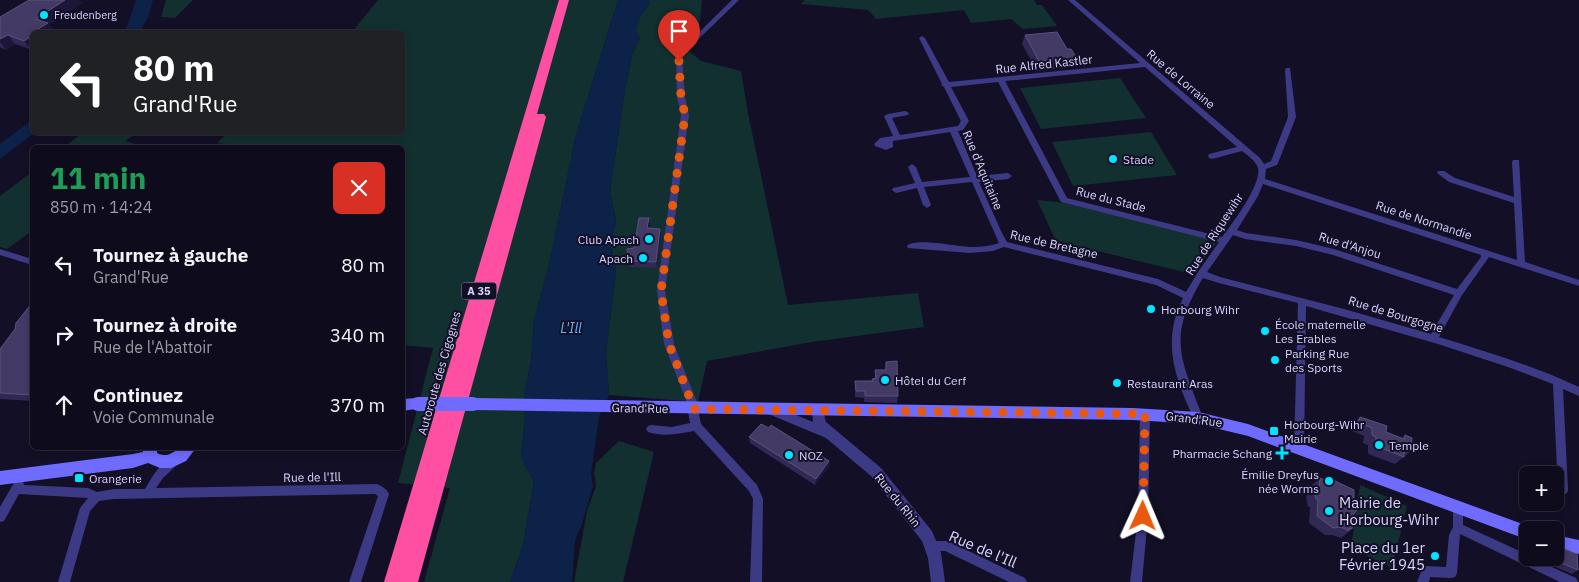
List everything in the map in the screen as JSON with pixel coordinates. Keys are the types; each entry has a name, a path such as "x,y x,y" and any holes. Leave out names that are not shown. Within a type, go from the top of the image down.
{"highway":[{"name":"Autoroute des Cigognes","path":"394,582 564,0"},
{"name":"A 35","path":"408,582 573,0"}],"main road":[{"name":"Grand'Rue","path":"405,405 473,404 694,409 1145,414 1198,418 1248,430 1519,530"},
{"path":"0,478 152,458 165,463 187,452"},
{"path":"1564,544 1579,547"}],"street":[{"path":"736,0 678,55 681,97 685,115 661,291 669,344 694,409 696,426 753,488 758,499 756,582"},
{"name":"Rue de Lorraine","path":"1071,0 1244,148 1257,160 1262,168"},
{"path":"922,38 945,85"},
{"name":"Rue Alfred Kastler","path":"945,85 1146,65"},
{"path":"1262,181 1262,168 1274,163 1292,117 1288,70"},
{"name":"Rue du Stade","path":"1000,79 1064,200 1226,241"},
{"name":"Rue d'Aquitaine","path":"945,85 965,122 960,128 953,129 1004,244"},
{"path":"898,138 888,116 905,113"},
{"path":"889,139 953,129"},
{"path":"1212,156 1244,148"},
{"path":"1516,162 1521,264"},
{"path":"912,167 927,205"},
{"path":"1441,173 1452,180 1517,201"},
{"path":"896,190 920,185 1008,176"},
{"name":"Rue de Riquewihr","path":"1198,418 1176,355 1175,341 1180,309 1226,241 1262,181"},
{"name":"Rue de Normandie","path":"1262,181 1579,283"},
{"name":"Rue d'Anjou","path":"1232,231 1245,236 1296,243 1334,252 1459,293"},
{"name":"Rue de Bretagne","path":"911,246 926,244 981,251 1004,244 1158,282 1188,297"},
{"path":"0,252 30,261"},
{"path":"1434,338 1459,293 1485,258 1486,253"},
{"name":"Rue de Bourgogne","path":"1202,274 1434,338 1558,381 1579,392"},
{"path":"1299,449 1302,301"},
{"path":"1558,381 1562,466"},
{"name":"Rue du Rhin","path":"770,409 823,433 876,472 933,546 937,561 938,582"},
{"name":"Rue du Rhin","path":"812,410 823,433"},
{"path":"1136,582 1143,516 1145,414"},
{"path":"651,429 672,431 696,426"},
{"path":"147,494 152,458"},
{"path":"0,516 24,476"},
{"name":"Rue de l'Ill","path":"16,490 88,493 96,497 114,494 377,489 384,494 355,582"},
{"path":"64,582 86,508 96,497"},
{"path":"1423,582 1426,571 1451,573 1458,508"},
{"path":"1456,531 1572,582"},
{"name":"Rue de l'Ill","path":"933,546 946,546 1021,582"}],"green space":[{"path":"166,0 193,0 175,18 161,17"},
{"path":"378,0 618,0 576,135 549,265 534,320 531,362 524,395 525,416 521,457 534,482 523,545 510,582 424,582 450,488 398,483 433,348 405,345 405,145 232,145 217,143 226,135 405,135 405,30 354,30"},
{"path":"650,0 702,0 700,21 688,50 701,61 741,71 788,305 918,293 924,327 812,342 707,361 698,402 609,395 606,352 616,272 611,243 616,221 610,191 625,89 632,55 640,38 635,30"},
{"path":"804,0 1034,0 1037,5 1042,5 1057,26 1023,29 1011,19 971,23 964,10 876,19 868,10 801,4"},
{"name":"Stade","path":"1120,78 1146,118 1041,129 1020,88"},
{"name":"Stade","path":"1151,132 1177,175 1073,186 1052,142"},
{"path":"80,135 134,135 125,141 138,145 67,145"},
{"path":"30,174 30,232 7,249 0,247 0,196"},
{"path":"1037,200 1065,203 1218,241 1192,274 1056,241"},
{"path":"619,441 654,452 623,582 574,582 587,511 596,486 594,473 596,463"},
{"path":"1360,485 1407,506 1392,568 1351,548"}],"water":[{"path":"136,0 153,0 148,17 141,30 124,30"},
{"name":"L'Ill","path":"618,0 650,0 650,3 640,17 636,30 640,38 632,55 625,89 610,191 616,222 611,243 616,272 606,352 609,395 599,417 591,474 593,486 581,527 575,540 572,582 510,582 523,545 534,482 521,458 525,416 524,395 531,362 534,320 549,265 576,135"},
{"path":"30,122 31,135 0,159 0,144"}],"building":[{"path":"29,0 65,0 36,19 48,23 37,30 30,30 30,37 24,41 8,35 0,39 0,17"},
{"path":"1057,32 1067,49 1071,49 1077,58 1039,61 1025,35"},
{"path":"639,218 649,218 647,228 660,229 656,262 628,261 627,249 634,248"},
{"path":"30,306 30,395 0,393 0,349 15,329 16,323"},
{"name":"Hôtel du Cerf","path":"897,361 898,396 865,396 865,391 856,391 855,381 873,381 872,379 876,378 875,370 886,370 886,362"},
{"path":"1360,417 1387,426 1386,432 1404,439 1405,435 1412,438 1411,451 1404,452 1404,457 1376,446 1376,437 1372,435 1372,428 1358,422"},
{"name":"NOZ","path":"761,424 769,428 771,425 829,461 816,479 749,437"},
{"name":"Mairie de Horbourg-Wihr","path":"1320,478 1328,481 1333,480 1354,490 1354,501 1358,508 1354,514 1352,529 1349,528 1349,531 1341,527 1333,528 1317,516 1318,500 1316,499 1314,489 1319,490"},
{"path":"1564,549 1577,554 1578,570 1564,564"}],"place":[{"name":"Freudenberg","path":"44,15"},
{"name":"Stade","path":"1113,159"},
{"name":"Club Apach","path":"649,239"},
{"name":"Apach","path":"643,258"},
{"name":"Horbourg Wihr","path":"1151,309"},
{"name":"École maternelle Les Erables","path":"1265,331"},
{"name":"Parking Rue des Sports","path":"1275,360"},
{"name":"Hôtel du Cerf","path":"885,380"},
{"name":"Restaurant Aras","path":"1117,383"},
{"name":"Horbourg-Wihr Mairie","path":"1274,431"},
{"name":"Temple","path":"1379,445"},
{"name":"Pharmacie Schang","path":"1282,453"},
{"name":"NOZ","path":"789,455"},
{"name":"Orangerie","path":"79,478"},
{"name":"Émilie Dreyfus née Worms","path":"1329,481"},
{"name":"Mairie de Horbourg-Wihr","path":"1329,511"},
{"name":"Place du 1er Février 1945","path":"1435,556"}],"route":[{"path":"679,61 681,97 685,115 661,291 669,344 694,409 1145,414 1143,516"}]}
